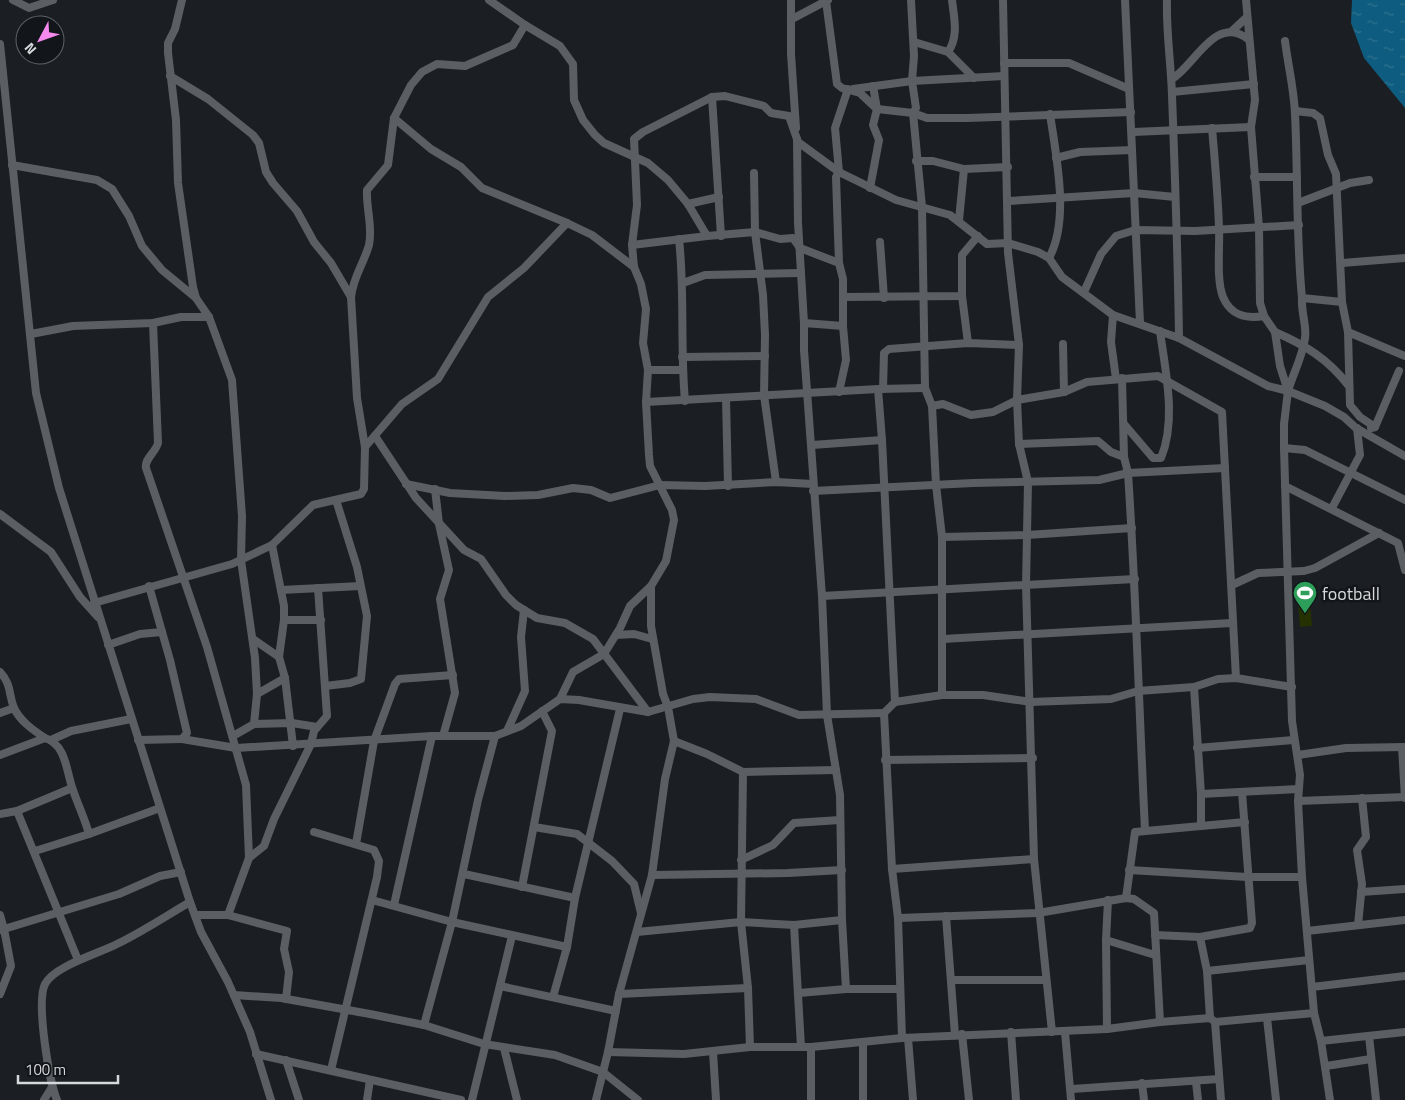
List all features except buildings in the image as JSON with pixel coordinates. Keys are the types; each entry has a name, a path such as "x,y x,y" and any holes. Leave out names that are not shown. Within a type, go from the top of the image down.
{"street":[{"path":"13,0 29,8 53,0"},
{"path":"182,0 175,29 168,43 176,120 178,183 191,276 196,298"},
{"path":"489,0 560,46 573,64 574,100 577,110 595,135 604,143 648,163 662,174 688,204 706,236"},
{"path":"791,0 791,54 798,142 798,223 806,394 812,445 813,488 822,596 827,715 836,770 840,820 842,920 846,989"},
{"path":"911,0 914,42 912,81 916,108 913,113 916,161 922,207 925,388 932,406 936,485 942,537 942,695"},
{"path":"948,52 954,44 955,35 952,0"},
{"path":"1003,0 1009,201 1008,243 1019,345 1017,400 1020,444 1028,482 1026,586 1033,758 1034,859 1038,913 1052,1032"},
{"path":"1125,0 1133,132 1132,150 1140,323"},
{"path":"1167,0 1166,32 1172,79 1175,197 1178,231 1179,338"},
{"path":"1246,0 1246,18 1255,100 1251,127 1259,227 1260,302 1264,316 1275,332 1280,366 1288,391"},
{"path":"792,19 827,1 838,84 860,93 877,109 913,113 927,118 1131,112"},
{"path":"1232,31 1246,18"},
{"path":"94,603 241,560 272,545 312,505 361,494 364,489 366,447 358,398 351,297 352,283 368,246 370,235 367,190 388,165 394,118 412,85 426,68 437,64 465,66 501,51 513,45 525,25"},
{"path":"1172,79 1182,73 1212,38 1224,31 1232,31 1248,39"},
{"path":"1285,41 1295,112 1299,225 1298,260 1302,298 1301,317 1306,336 1288,391 1284,424 1293,740 1298,755 1300,775 1298,801 1302,877 1314,1013 1326,1066 1330,1100"},
{"path":"914,42 948,52 974,78"},
{"path":"0,44 36,393 56,478 190,902 201,932 234,995 271,1100"},
{"path":"1004,63 1070,62 1129,89"},
{"path":"170,76 208,98 253,135 259,143 266,172 273,183 298,211 314,242 331,263 351,297"},
{"path":"851,89 912,81 1004,76"},
{"path":"1172,92 1254,84"},
{"path":"870,188 879,140 873,125 877,109 872,86"},
{"path":"839,392 846,360 843,326 843,279 839,263 836,178 839,172 835,128 851,89"},
{"path":"138,740 182,739 236,748 432,736 495,736 521,726 560,699 573,672 604,654 616,635 630,606 650,586 666,561 674,528 672,510 650,466 646,402 648,370 643,343 645,300 634,267 632,245 637,205 634,139 636,136 712,97 725,96 764,106 771,113 789,116 798,142 839,172 896,200 950,215 992,245 1008,243 1038,252 1049,258 1062,277 1113,314 1179,338 1268,386 1288,391 1325,406 1357,428 1405,456"},
{"path":"712,97 721,236"},
{"path":"1295,112 1313,113 1320,118 1338,188 1342,302 1348,332 1349,398 1353,410 1375,428"},
{"path":"1049,258 1058,233 1059,198 1050,114"},
{"path":"394,118 431,149 461,168 482,188 568,223 592,235 634,267"},
{"path":"1133,132 1173,132 1251,127"},
{"path":"1212,128 1219,229 1220,287 1224,298 1235,314 1244,318 1264,316"},
{"path":"1056,158 1080,152 1132,150"},
{"path":"916,161 933,161 964,169 1008,167"},
{"path":"12,164 97,180 109,186 130,216 142,246 162,270 196,298 209,317 232,380 241,506 241,560 254,639 257,694 254,724"},
{"path":"959,220 964,169"},
{"path":"754,173 755,232 763,295 764,394 776,482"},
{"path":"1254,177 1297,177"},
{"path":"1298,203 1338,188 1369,180"},
{"path":"1009,201 1134,193 1175,197"},
{"path":"688,204 719,196"},
{"path":"366,447 402,404 438,379 488,297 524,268 568,223"},
{"path":"1084,292 1101,254 1116,236 1136,230 1178,231 1299,225"},
{"path":"632,245 755,232 780,239 793,238 800,248 839,263"},
{"path":"968,343 962,296 962,256 978,236"},
{"path":"679,239 683,283 682,370 685,401"},
{"path":"880,242 884,298"},
{"path":"1342,263 1405,258"},
{"path":"683,283 698,276 759,272 801,273"},
{"path":"843,297 962,296"},
{"path":"1302,298 1342,302"},
{"path":"1113,314 1111,342 1119,379 1124,424 1124,457 1128,473 1132,528 1138,692 1146,830"},
{"path":"31,334 72,326 153,323 182,317 209,317"},
{"path":"153,323 158,443 145,465 181,577 208,647 246,785 249,858 228,915"},
{"path":"804,323 843,326"},
{"path":"1124,424 1153,458 1161,458 1168,428 1166,380 1160,331"},
{"path":"1275,332 1304,345 1333,366 1348,385"},
{"path":"1348,332 1405,356"},
{"path":"895,702 880,388 884,353 889,349 968,343 1019,345"},
{"path":"1062,344 1064,392"},
{"path":"682,358 764,356"},
{"path":"648,370 682,370"},
{"path":"1375,428 1399,371"},
{"path":"932,406 943,404 971,415 993,412 1017,400 1064,392 1081,383 1158,376 1222,412 1236,678"},
{"path":"646,402 685,401 764,394 806,394 880,388 925,388"},
{"path":"726,398 728,486"},
{"path":"1357,428 1375,428"},
{"path":"1332,508 1360,456 1357,428"},
{"path":"375,436 406,484 439,524 464,550 482,559 496,583 524,610 537,618 565,622 593,639 648,712"},
{"path":"812,445 882,440"},
{"path":"1020,444 1098,441 1111,452 1124,457"},
{"path":"1284,448 1305,450 1405,500"},
{"path":"406,484 450,493 525,496 573,488 591,490 610,498 660,485 728,486 776,482 813,488 885,489 936,485 1099,480 1128,473 1225,468"},
{"path":"1285,486 1402,544 1405,570"},
{"path":"435,489 439,524 449,570 440,599 453,675 454,699 443,736"},
{"path":"325,686 358,681 363,674 367,616 357,567 336,500"},
{"path":"0,514 51,552 80,598 99,618"},
{"path":"942,537 1027,535 1132,528"},
{"path":"1232,585 1258,573 1287,572 1315,568 1379,533"},
{"path":"272,545 281,590 284,620 279,657 285,678 292,723 293,746"},
{"path":"822,596 1135,579"},
{"path":"149,586 186,733 182,739"},
{"path":"281,590 360,586"},
{"path":"596,1100 608,1052 619,994 652,875 665,779 674,740 652,639 650,586"},
{"path":"249,858 264,846 274,819 311,744 317,727 327,716 318,588"},
{"path":"507,731 524,691 525,677 521,637 524,610"},
{"path":"284,620 321,620"},
{"path":"943,639 1232,622"},
{"path":"108,645 140,634 162,632"},
{"path":"616,635 634,634 652,639"},
{"path":"254,639 279,657"},
{"path":"0,672 8,681 14,708 25,724 48,739 64,758 72,788 90,834"},
{"path":"356,844 374,741 390,695 399,679 453,675"},
{"path":"257,694 285,678"},
{"path":"560,699 578,700 620,709 648,712 693,699 710,697 750,699 766,702 799,716 884,713 895,702 942,695 983,695 1031,702 1111,699 1138,692 1194,687 1218,679 1236,678 1292,688"},
{"path":"1194,687 1201,794 1200,825"},
{"path":"0,713 14,708"},
{"path":"553,997 567,948 575,898 620,709"},
{"path":"522,887 552,731 542,712"},
{"path":"884,713 892,869 898,918 900,989 913,1100"},
{"path":"0,755 79,729 131,719"},
{"path":"233,736 254,724 292,723 317,727"},
{"path":"394,905 432,736"},
{"path":"424,1026 464,874 478,800 495,736"},
{"path":"674,740 743,772 836,770"},
{"path":"1197,748 1293,740"},
{"path":"1298,755 1346,748 1403,747 1405,797 1298,801"},
{"path":"885,760 1033,758"},
{"path":"743,772 741,922 748,988 750,1047"},
{"path":"0,814 17,811 72,788"},
{"path":"1201,794 1298,789"},
{"path":"1155,935 1200,937 1250,928 1242,792"},
{"path":"1358,925 1361,892 1357,850 1366,837 1362,798"},
{"path":"35,851 90,834 160,808"},
{"path":"17,811 35,851 41,872 78,960"},
{"path":"741,860 773,845 794,823 840,820"},
{"path":"1126,898 1135,832 1245,822"},
{"path":"534,828 568,831 576,834 612,861 634,884 641,913"},
{"path":"314,832 356,844 377,853 379,861 372,900 331,1070"},
{"path":"892,869 1034,859"},
{"path":"652,875 842,870"},
{"path":"1129,870 1248,877 1302,877"},
{"path":"2,930 118,894 160,876 181,872"},
{"path":"464,874 575,898"},
{"path":"1361,892 1405,889"},
{"path":"898,918 1038,913 1108,900 1134,899 1154,913 1160,1022"},
{"path":"372,900 452,922 567,948"},
{"path":"1107,1029 1106,940 1108,900"},
{"path":"57,1100 52,1088 41,998 48,980 78,960 117,945 190,902"},
{"path":"0,915 11,966 0,994"},
{"path":"195,915 228,915 287,931 284,949 289,972 286,999"},
{"path":"946,916 950,980 969,1100"},
{"path":"637,932 741,922 794,924 842,920"},
{"path":"1307,931 1405,920"},
{"path":"794,924 801,1047"},
{"path":"472,1100 484,1044 512,936"},
{"path":"1200,937 1207,971 1221,1100"},
{"path":"1106,940 1155,955"},
{"path":"1207,971 1309,960"},
{"path":"1312,987 1405,976"},
{"path":"950,980 1045,980"},
{"path":"500,986 616,1011"},
{"path":"619,994 748,988"},
{"path":"799,992 846,989 900,989"},
{"path":"234,995 286,999 370,1014 424,1026 484,1044 556,1055 603,1072 638,1100"},
{"path":"608,1052 657,1054 714,1052 750,1047 811,1047 905,1038 1011,1032 1065,1032 1160,1022 1267,1018 1314,1013"},
{"path":"1267,1018 1276,1100"},
{"path":"1011,1032 1016,1100"},
{"path":"1065,1032 1072,1089 1071,1100"},
{"path":"1321,1041 1405,1032"},
{"path":"1369,1036 1376,1100"},
{"path":"862,1042 863,1100"},
{"path":"811,1047 811,1100"},
{"path":"504,1048 518,1100"},
{"path":"714,1052 716,1100"},
{"path":"256,1054 461,1100"},
{"path":"1326,1066 1371,1059"},
{"path":"286,1060 299,1100"},
{"path":"1072,1089 1219,1079"},
{"path":"367,1100 370,1080"},
{"path":"1196,1082 1198,1100"},
{"path":"1142,1083 1144,1100"},
{"path":"44,1100 52,1088"},
{"path":"418,1100 420,1091"}],"green space":[{"name":"football","path":"1310,601 1312,626 1300,627 1298,602"}],"water":[{"path":"1352,0 1405,0 1405,108 1364,58 1351,23"}],"place":[{"name":"football","path":"1305,614"}]}
